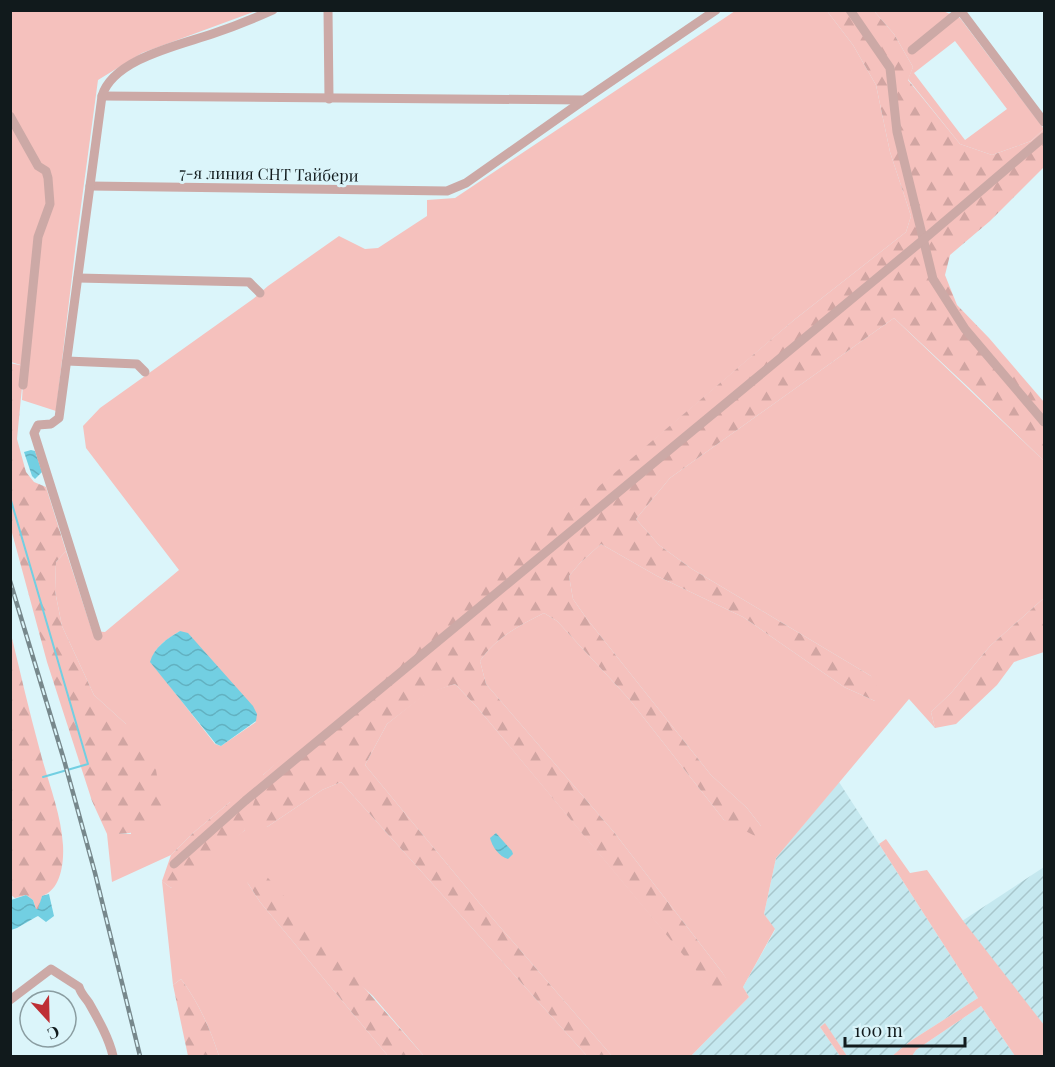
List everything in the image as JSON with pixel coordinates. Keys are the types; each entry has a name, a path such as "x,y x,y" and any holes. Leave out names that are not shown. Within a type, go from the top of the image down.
{"street":[{"path":"98,636 34,433 38,425 51,424 58,421 59,417 104,87 126,68 149,55 273,10"},
{"path":"328,10 329,99"},
{"path":"102,96 585,100 716,10"},
{"path":"850,10 890,68 897,132 933,279 965,329 1044,422"},
{"path":"912,50 961,11 1044,122"},
{"name":"7-я линия СНТ Тайбери","path":"90,186 447,191 466,183 585,100"},
{"path":"10,116 38,165 46,171 50,204 38,237 23,385"},
{"path":"174,864 263,786 1044,137"},
{"path":"78,278 249,282 260,293"},
{"path":"67,361 137,364 145,372"},
{"path":"10,1000 51,969 79,987 112,1052"}],"shaded area":[{"path":"839,782 978,998 912,1040 892,1056 847,1056 825,1024 820,1027 840,1056 691,1056 749,997 743,987 775,930 764,914 776,858"},
{"path":"1044,867 1044,1038 956,925"},
{"path":"981,1006 1015,1056 912,1056 916,1050"}],"green space":[{"path":"10,11 256,11 142,53 98,80 56,411 22,400 24,366 11,362"},
{"path":"735,11 827,11 853,45 876,85 890,152 911,216 906,232 794,320 263,775 267,827 322,790 341,782 587,1056 424,1056 373,996 247,882 260,902 388,1056 219,1056 193,997 181,979 173,985 162,881 171,888 245,830 230,802 171,855 112,882 107,834 131,834 126,724 94,695 62,626 55,591 56,562 66,551 92,631 105,632 179,570 86,448 83,426 100,408 339,236 365,249 378,248 427,216 427,200 455,198","holes":["180,631 256,722 221,746 215,744 151,662 155,652 166,640"]},
{"path":"827,11 874,11 894,34 913,67 908,80 960,144 992,155 1031,141 1044,129 1044,167 990,221 950,255 945,275 957,305 1044,402 1044,461 894,318 670,478 636,519 659,545 692,569 871,676 881,693 875,701 844,687 743,617 657,576 601,544 569,576 573,599 587,619 711,775 747,808 761,826 762,833 759,838 724,820 629,699 557,621 544,613 517,627 493,645 480,661 486,684 613,831 722,972 732,987 728,993 714,992 476,706 455,684 426,694 387,724 365,765 481,905 612,1056 587,1056 341,782 322,790 267,827 254,815 252,808 263,775 313,730 794,320 906,232 911,216 890,152 876,85 853,45"},
{"path":"874,11 943,11 960,18 1044,129 1031,141 992,155 960,144 908,79 913,67 894,34","holes":["955,41 1007,109 965,140 914,73"]},
{"path":"894,318 1044,461 1044,598 990,646 951,693 931,712 935,728 909,699 776,858 764,914 775,929 743,987 749,997 691,1056 612,1056 481,905 365,765 387,724 426,693 455,684 476,706 714,991 731,987 722,972 613,831 486,684 480,661 493,645 517,627 544,613 557,621 629,699 724,820 761,826 747,808 711,775 587,619 573,599 569,576 601,544 657,576 743,617 844,687 875,701 871,676 692,569 659,545 636,519 670,478"},
{"path":"10,363 24,366 17,439 26,472 34,482 46,487 66,551 56,562 55,591 62,626 94,695 126,724 156,770 163,811 150,824 133,833 107,834 92,801 47,662 11,529"},
{"path":"1044,598 1044,652 1014,662 997,685 956,724 935,728 931,712 951,693 990,646"},
{"path":"10,630 62,833 63,852 60,875 53,888 42,896 39,909 36,909 33,900 26,895 15,898 11,895"},
{"path":"230,802 241,809 245,830 192,878 171,888 162,881 171,855"},
{"path":"886,839 910,873 927,870 1044,1025 1044,1056 1015,1056 981,1006 916,1050 912,1056 892,1056 912,1040 978,998 879,844"},
{"path":"250,866 258,868 269,879 424,1056 388,1056 260,902 247,882 244,870"},
{"path":"181,979 203,1016 219,1056 188,1056 173,985"},
{"path":"825,1023 847,1056 840,1056 820,1027"}],"water":[{"path":"35,451 42,472 35,479 24,452"},
{"path":"180,631 188,633 253,706 257,714 256,721 221,746 216,744 150,662 158,648"},
{"path":"496,833 512,851 513,854 508,859 499,854 492,844 490,838"},
{"path":"49,894 54,916 46,922 38,916 11,930 11,900 26,895 33,900 38,909 42,896"}],"waterway":[{"path":"10,497 88,764 43,777"}],"railway":[{"path":"10,581 64,760 95,873 140,1056"}]}
